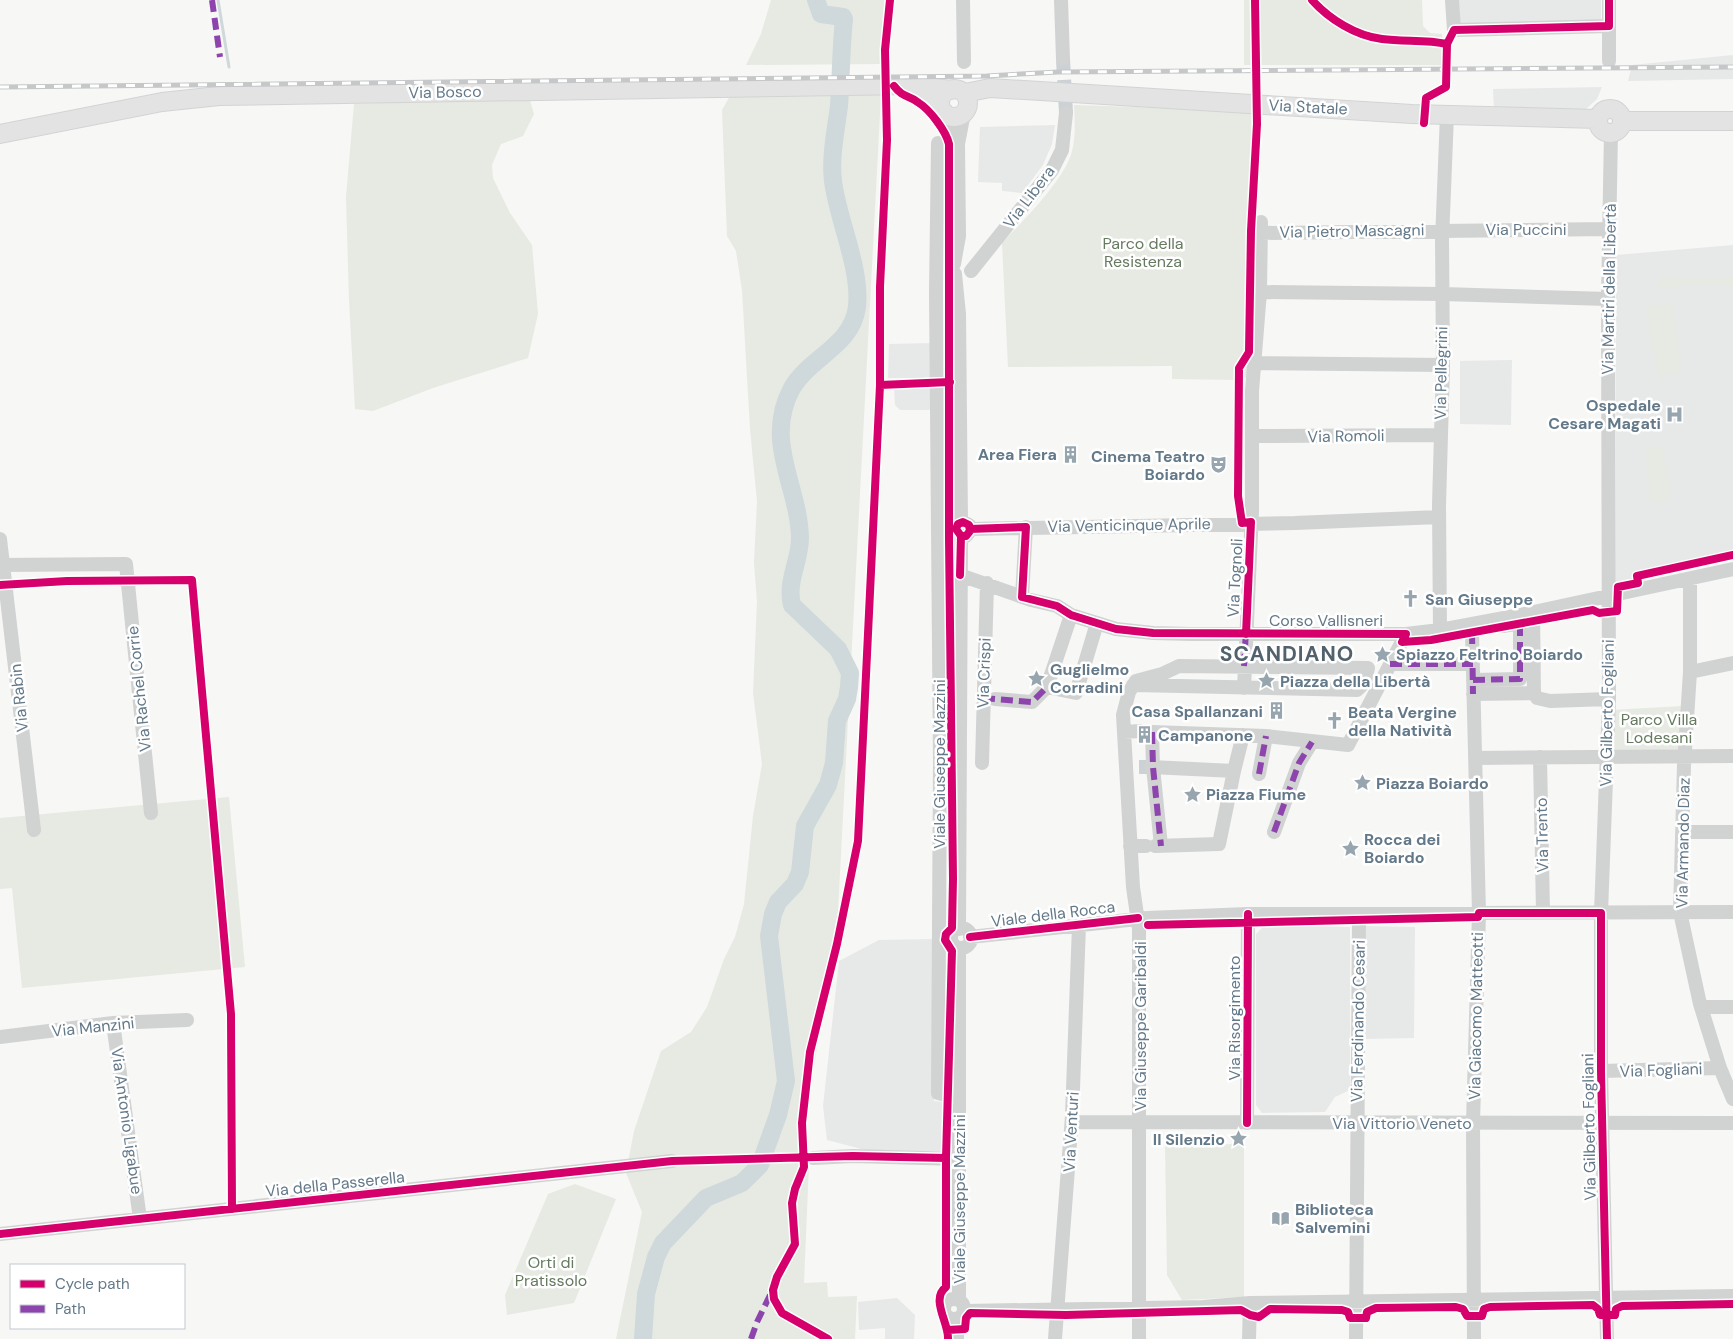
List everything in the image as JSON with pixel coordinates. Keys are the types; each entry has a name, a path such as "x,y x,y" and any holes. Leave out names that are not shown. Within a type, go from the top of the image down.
{"main road":[{"name":"Via Statale","path":"897,86 923,85 956,106 990,88 1447,115 1598,119 1602,112 1613,110 1619,114 1616,127 1733,121"},
{"name":"Via Bosco","path":"0,134 196,97 897,86"}],"street":[{"path":"962,0 964,62"},
{"path":"1061,0 1063,59"},
{"path":"1452,0 1454,30 1609,26"},
{"path":"1609,0 1609,60"},
{"name":"Viale Giuseppe Mazzini","path":"956,106 959,236 963,267 959,314 964,529 960,575 959,929"},
{"name":"Via Libera","path":"963,267 989,249 1052,170 1062,150 1066,113"},
{"name":"Via Pellegrini","path":"1440,630 1439,517 1443,365 1442,230 1447,115"},
{"name":"Via Martiri della Libertà","path":"1608,596 1608,299 1616,127"},
{"name":"Viale Giuseppe Mazzini","path":"938,143 936,294 940,762 938,1093 959,1098"},
{"name":"Via Pietro Mascagni","path":"1261,227 1442,230"},
{"name":"Via Tognoli","path":"1244,666 1251,522 1252,391 1256,363 1260,292 1261,227"},
{"name":"Via Puccini","path":"1442,230 1610,229"},
{"path":"1260,292 1442,294 1608,299"},
{"path":"1256,363 1443,365"},
{"name":"Via Romoli","path":"1252,436 1440,435"},
{"name":"Via Venticinque Aprile","path":"964,529 1251,522 1295,523 1439,517"},
{"path":"1022,597 1026,527"},
{"name":"Via Rabin","path":"0,539 1,565 34,830"},
{"name":"Via Rachel Corrie","path":"1,565 126,564 151,813"},
{"name":"Corso Vallisneri","path":"1071,615 1116,629 1153,633 1404,638 1733,569"},
{"path":"960,575 1022,597 1057,606 1071,615 1047,687 1032,702 988,698"},
{"name":"Via Armando Diaz","path":"1690,579 1690,672 1680,912 1701,1007 1720,1068 1733,1099"},
{"name":"Via Crispi","path":"982,763 988,698 986,583"},
{"name":"Via Gilberto Fogliani","path":"1607,1339 1608,1299 1601,1071 1601,913 1608,756 1608,596"},
{"path":"1533,612 1536,696"},
{"path":"1047,687 1076,693 1098,623"},
{"path":"1124,732 1266,736 1348,745 1404,638 1430,640 1520,623 1520,679 1473,687"},
{"name":"Via Giacomo Matteotti","path":"1472,632 1479,913 1474,1123 1474,1339"},
{"path":"1690,672 1733,663"},
{"path":"1390,664 1473,664"},
{"path":"1179,666 1368,668 1365,682 1357,690 1133,685 1143,678 1162,674 1179,666"},
{"path":"1244,666 1244,688"},
{"name":"Via Giuseppe Garibaldi","path":"1133,685 1124,707 1124,732 1142,767 1130,846 1133,887 1138,918 1141,1122 1140,1339"},
{"path":"1473,687 1536,696 1550,701 1609,699"},
{"path":"1146,732 1142,767 1154,846"},
{"path":"1130,846 1219,844 1243,735"},
{"path":"1259,774 1266,736"},
{"path":"1274,832 1299,763 1312,742"},
{"path":"1475,758 1733,756"},
{"name":"Via Trento","path":"1540,757 1543,912"},
{"path":"1142,767 1234,771"},
{"path":"1682,832 1733,832"},
{"name":"Viale della Rocca","path":"970,937 1138,918 1248,914 1733,912"},
{"name":"Via Risorgimento","path":"1247,1123 1248,914"},
{"name":"Via Ferdinando Cesari","path":"1356,1339 1356,1122 1359,914"},
{"name":"Via Venturi","path":"1055,1339 1072,1122 1079,926"},
{"path":"959,929 965,930 970,937 967,946 958,948 953,945 951,938 953,932 959,929"},
{"name":"Viale Giuseppe Mazzini","path":"957,1339 960,1310 958,948"},
{"path":"1701,1007 1733,1008"},
{"name":"Via Manzini","path":"0,1037 113,1023 187,1020"},
{"name":"Via Antonio Ligabue","path":"113,1023 140,1219"},
{"name":"Via Fogliani","path":"1601,1071 1720,1068"},
{"name":"Via Vittorio Veneto","path":"1072,1122 1733,1123"},
{"path":"813,1158 853,1156 958,1159"},
{"name":"Via della Passerella","path":"0,1234 672,1161"},
{"path":"960,1310 1056,1311 1250,1304 1733,1296"},
{"path":"1249,1339 1250,1304"}],"shaded area":[{"path":"1456,0 1601,0 1601,22 1456,25"},
{"path":"1733,55 1733,79 1628,81 1632,65"},
{"path":"1602,87 1597,99 1585,110 1494,110 1493,89"},
{"path":"1055,125 1052,144 1043,165 1022,193 1002,191 1002,183 978,182 980,127"},
{"name":"Ospedale Cesare Magati","path":"1733,245 1733,551 1636,574 1636,582 1616,587 1616,255"},
{"path":"932,343 932,378 888,378 889,344"},
{"path":"1512,360 1511,425 1460,424 1460,361"},
{"path":"932,385 934,410 900,410 895,405 894,386"},
{"path":"1265,925 1350,927 1350,1090 1335,1097 1325,1112 1262,1113 1256,1105 1256,934"},
{"path":"1365,926 1415,927 1414,1038 1363,1039"},
{"path":"934,939 934,1101 945,1102 946,1151 869,1151 827,1140 823,1106 839,961 879,940"},
{"path":"897,1298 915,1315 914,1339 885,1339 885,1328 859,1330 858,1302"}],"green space":[{"path":"771,0 885,0 881,64 746,65 761,34"},
{"path":"1244,0 1422,0 1423,26 1430,33 1442,34 1445,65 1244,65"},
{"path":"731,94 881,95 838,911 799,1164 809,1164 804,1283 827,1282 828,1297 857,1296 855,1339 616,1339 642,1212 626,1173 634,1131 661,1051 691,1032 707,1007 724,959 735,937 744,904 753,816 762,764 753,693 757,602 754,563 757,501 750,429 742,290 736,251 727,236 722,110"},
{"path":"529,97 534,114 523,136 501,144 492,165 493,178 510,213 532,245 538,314 528,358 433,388 373,411 355,409 346,197 354,104"},
{"name":"Parco della Resistenza","path":"1074,105 1262,111 1250,376 1236,380 1172,379 1172,366 1008,367 1002,243 1041,201 1066,166 1074,143"},
{"path":"1733,277 1733,285 1659,287 1659,278"},
{"path":"1671,303 1682,371 1658,376 1646,307"},
{"path":"1662,446 1670,487 1665,501 1650,502 1646,448"},
{"name":"Parco Villa Lodesani","path":"1683,706 1680,749 1610,752 1610,710"},
{"path":"229,797 245,967 22,988 12,888 0,889 0,818"},
{"path":"1244,1144 1244,1297 1182,1300 1167,1275 1165,1145"},
{"name":"Orti di Pratissolo","path":"575,1184 616,1199 574,1303 507,1315 505,1295 548,1194"}],"waterway":[{"path":"218,0 229,67"},
{"path":"643,1339 646,1294 656,1257 663,1243 706,1198 742,1183 760,1165 778,1115 786,1081 769,936 773,914 778,902 795,884 800,872 805,826 828,785 834,763 837,721 847,699 849,687 850,673 838,649 792,605 791,588 800,538 798,519 785,463 781,426 784,408 792,388 809,368 839,342 854,320 857,307 856,276 832,172 839,106 844,19 843,17 821,14 816,0"}],"tunnel":[{"path":"1063,59 1066,113"},
{"path":"1139,767 1151,767"}],"railway":[{"path":"0,87 987,76 1058,72 1733,67"}],"marked path":[{"path":"212,0 220,57"},
{"path":"1473,680 1520,679 1520,623 1516,624"},
{"path":"1244,666 1246,630"},
{"path":"1472,632 1473,694"},
{"path":"1390,664 1473,664"},
{"path":"983,698 1032,702 1047,687"},
{"path":"1152,732 1153,767 1161,846"},
{"path":"1259,774 1266,736"},
{"path":"1274,832 1299,763 1312,742"},
{"path":"751,1339 772,1291"}],"cycle path":[{"path":"828,1339 782,1313 774,1299 773,1290 777,1277 795,1244 792,1203 795,1189 804,1167 802,1123 810,1052 837,944 858,841 880,385 880,287 887,140 885,50 890,0"},
{"path":"1246,634 1251,522 1242,523 1238,496 1239,368 1249,352 1251,231 1257,124 1255,0"},
{"path":"1312,0 1326,14 1344,26 1362,34 1382,39 1447,44"},
{"path":"1424,123 1426,98 1446,87 1447,44 1454,30 1609,26 1609,0"},
{"path":"894,86 903,95 915,100 928,111 941,127 949,144 949,539 953,879 952,928 946,934 945,940 952,951 946,1158 946,1287 940,1298 941,1312 948,1333 948,1339"},
{"path":"880,385 950,382"},
{"path":"960,575 961,536 956,529 958,524 963,522 969,525 970,531 966,536 961,536"},
{"path":"970,529 1026,527 1022,597 1057,606 1071,615 1116,629 1153,633 1406,634 1402,642 1431,640 1593,610 1599,613 1617,611 1618,587 1638,583 1637,576 1733,555"},
{"path":"0,585 67,581 192,580 231,1014 232,1209"},
{"path":"1148,925 1478,917 1479,913 1601,913 1601,1071 1607,1339"},
{"path":"1247,1123 1248,914"},
{"path":"970,937 1138,918"},
{"path":"0,1234 672,1161 853,1156 946,1158"},
{"path":"948,1330 965,1329 966,1318 970,1313 1066,1315 1241,1310 1259,1317 1270,1309 1342,1310 1348,1312 1350,1318 1366,1318 1367,1312 1376,1308 1456,1307 1463,1309 1467,1316 1482,1316 1484,1309 1490,1307 1593,1305 1598,1309 1600,1315 1615,1315 1616,1309 1622,1306 1733,1304"}],"place":[{"name":"Ospedale Cesare Magati","path":"1675,414"},
{"name":"Area Fiera","path":"1071,454"},
{"name":"Cinema Teatro Boiardo","path":"1219,465"},
{"name":"San Giuseppe","path":"1411,599"},
{"name":"Spiazzo Feltrino Boiardo","path":"1382,654"},
{"name":"Guglielmo Corradini","path":"1036,678"},
{"name":"Piazza della Libertà","path":"1266,681"},
{"name":"Casa Spallanzani","path":"1277,711"},
{"name":"Beata Vergine della Natività","path":"1334,721"},
{"name":"Campanone","path":"1144,735"},
{"name":"Piazza Boiardo","path":"1362,783"},
{"name":"Piazza Fiume","path":"1192,794"},
{"name":"Rocca dei Boiardo","path":"1350,848"},
{"name":"Il Silenzio","path":"1239,1139"},
{"name":"Biblioteca Salvemini","path":"1281,1218"}],"district":[{"name":"SCANDIANO","path":"1287,654"}]}
